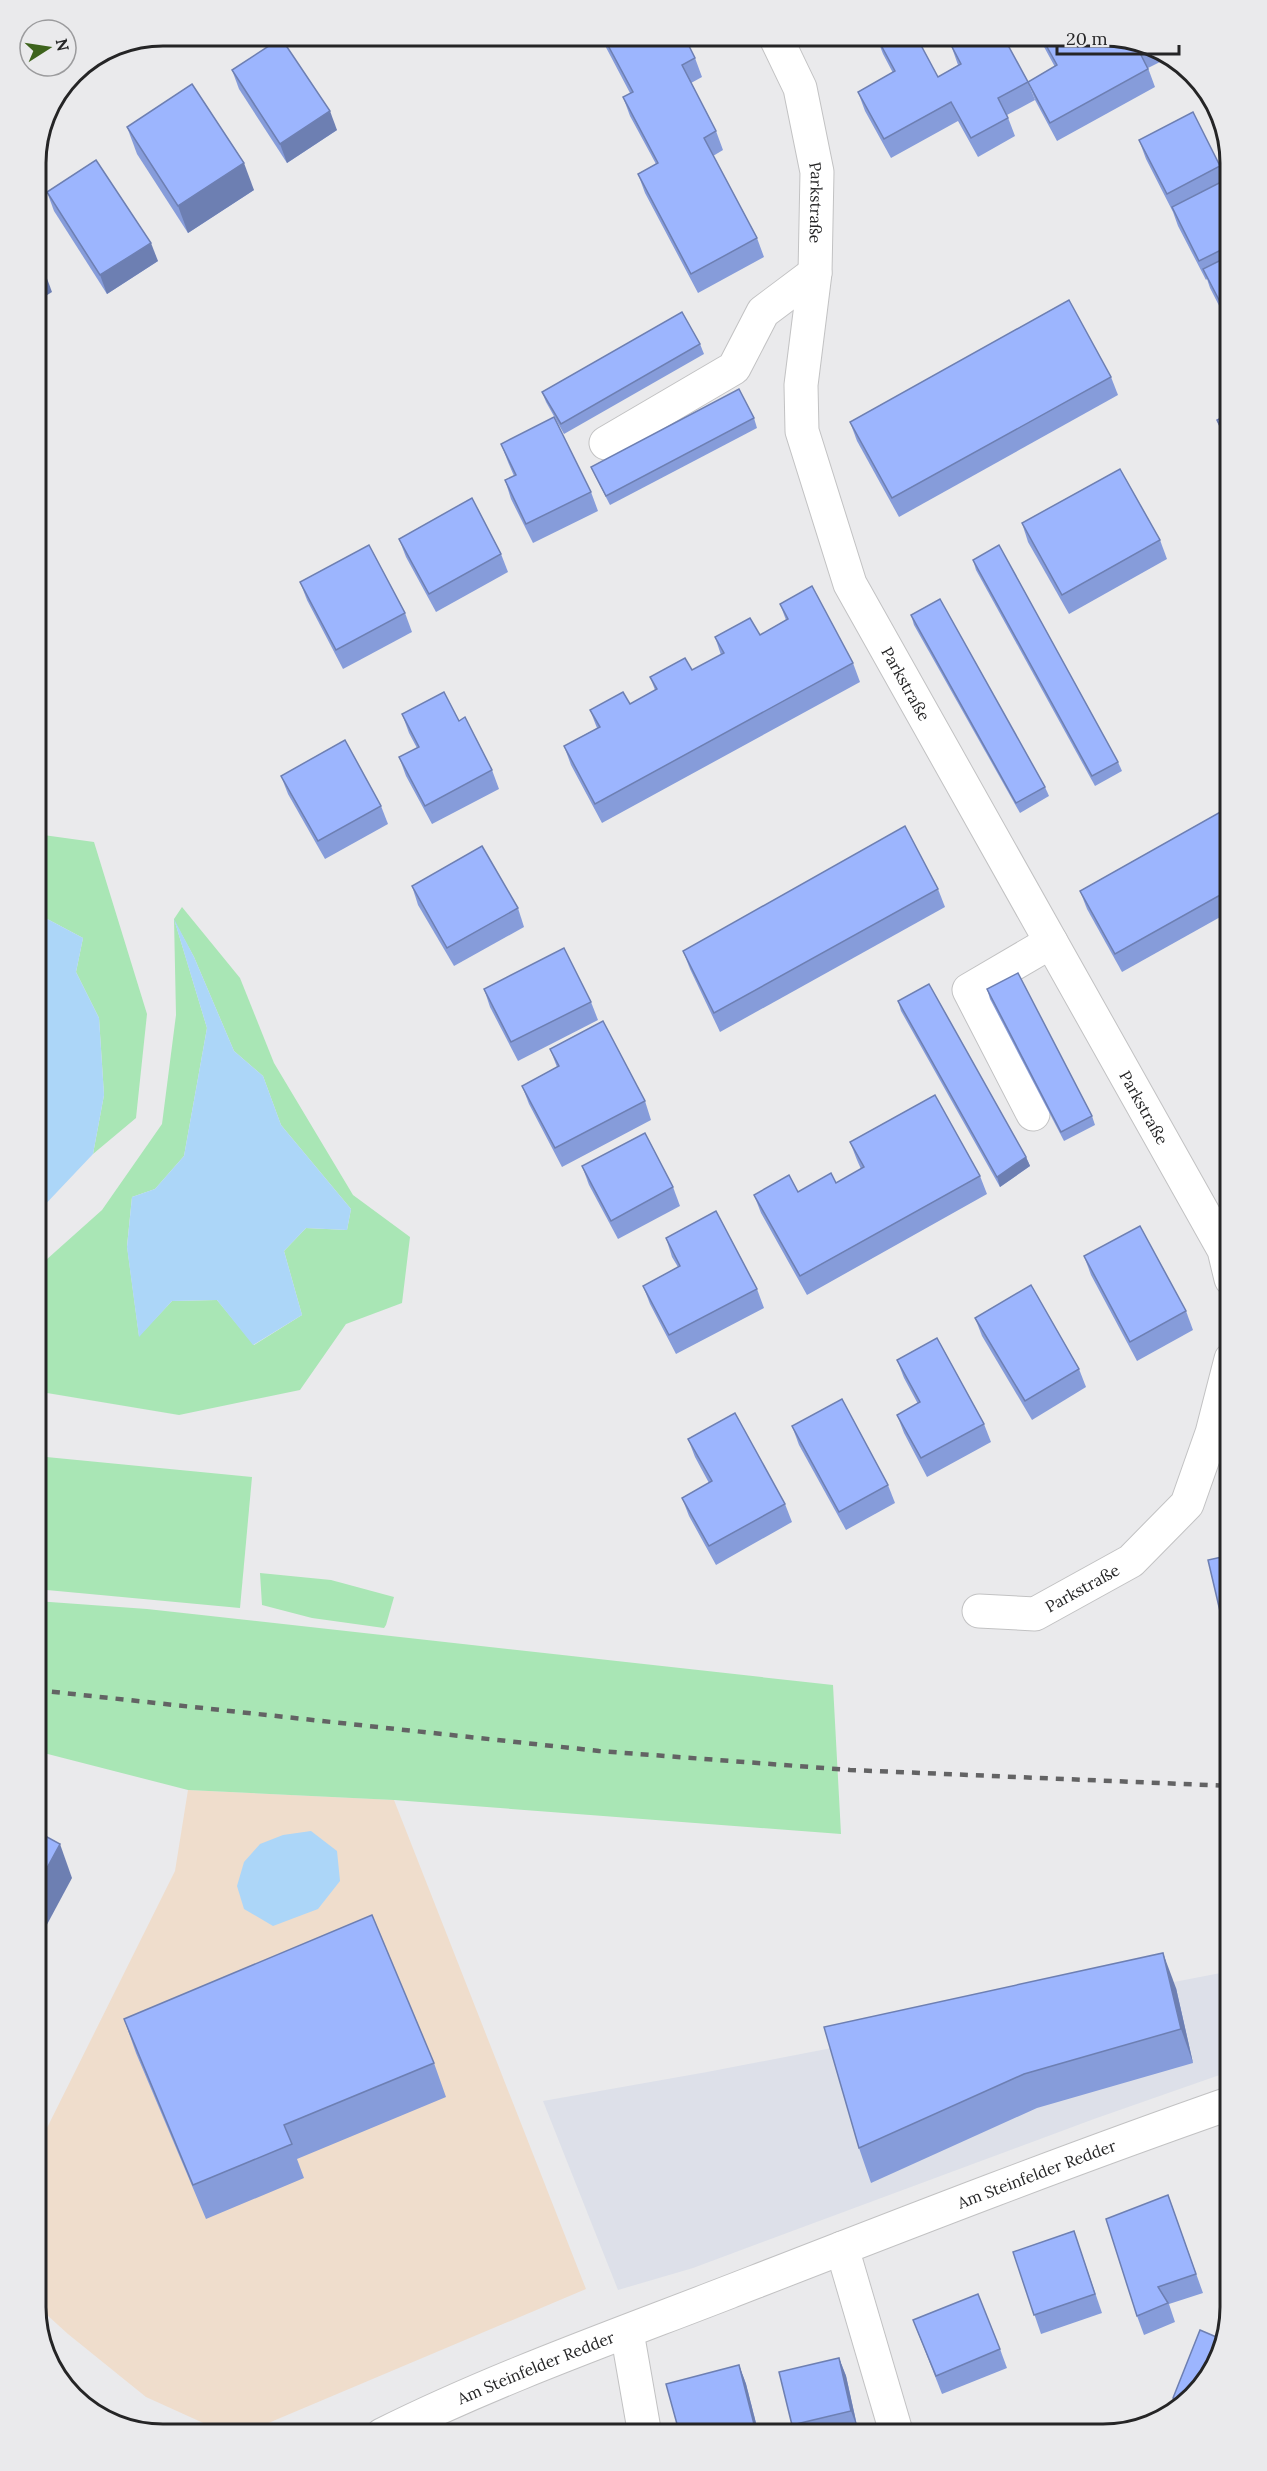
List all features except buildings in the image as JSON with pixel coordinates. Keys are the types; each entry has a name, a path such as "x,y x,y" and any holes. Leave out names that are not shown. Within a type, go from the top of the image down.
{"street":[{"name":"Parkstraße","path":"780,47 800,88 817,172 815,273 801,385 802,431 850,584 1220,1243"},
{"path":"606,443 734,368 763,312 815,273"},
{"path":"1034,1114 969,990 1051,942"},
{"name":"Parkstraße","path":"979,1611 1035,1614 1131,1561 1187,1504 1212,1433 1220,1402"},
{"name":"Am Steinfelder Redder","path":"403,2424 522,2372 1072,2159 1220,2107"},
{"path":"842,2248 894,2424"},
{"name":"Am Steinfelder Redder","path":"627,2332 643,2424"}],"shaded area":[{"path":"188,1790 394,1800 586,2289 266,2424 206,2424 146,2397 47,2315 46,2130 175,1871"},
{"path":"1220,1973 1220,2075 1094,2119 693,2268 618,2290 543,2101 707,2072"}],"green space":[{"path":"47,835 94,842 147,1014 136,1118 93,1154 104,1095 99,1018 76,972 83,938 47,919"},
{"path":"182,907 240,978 274,1063 353,1195 410,1237 402,1303 346,1324 300,1390 179,1415 47,1393 46,1321 46,1260 102,1210 162,1124 176,1015 174,919","holes":["175,922 194,957 234,1051 263,1076 281,1125 351,1209 347,1230 306,1228 284,1251 302,1315 254,1345 217,1300 172,1301 139,1336 127,1246 132,1197 155,1189 184,1156 207,1028"]},
{"path":"46,1457 252,1477 240,1608 46,1590"},
{"path":"260,1573 331,1580 394,1597 386,1625 384,1628 312,1618 262,1605"},
{"path":"46,1602 147,1609 833,1685 841,1834 394,1800 188,1790 46,1754"}],"water":[{"path":"47,919 83,938 76,972 99,1018 104,1095 93,1154 47,1203"},
{"path":"174,919 194,957 234,1051 263,1076 281,1125 351,1209 347,1230 306,1228 284,1251 302,1315 253,1345 217,1300 172,1301 139,1337 127,1247 132,1197 155,1189 184,1156 207,1028"},
{"path":"311,1831 337,1851 340,1881 318,1909 273,1926 244,1909 237,1886 244,1862 260,1844 283,1835"}],"railway":[{"path":"46,1691 599,1751 850,1770 1220,1786"}]}
